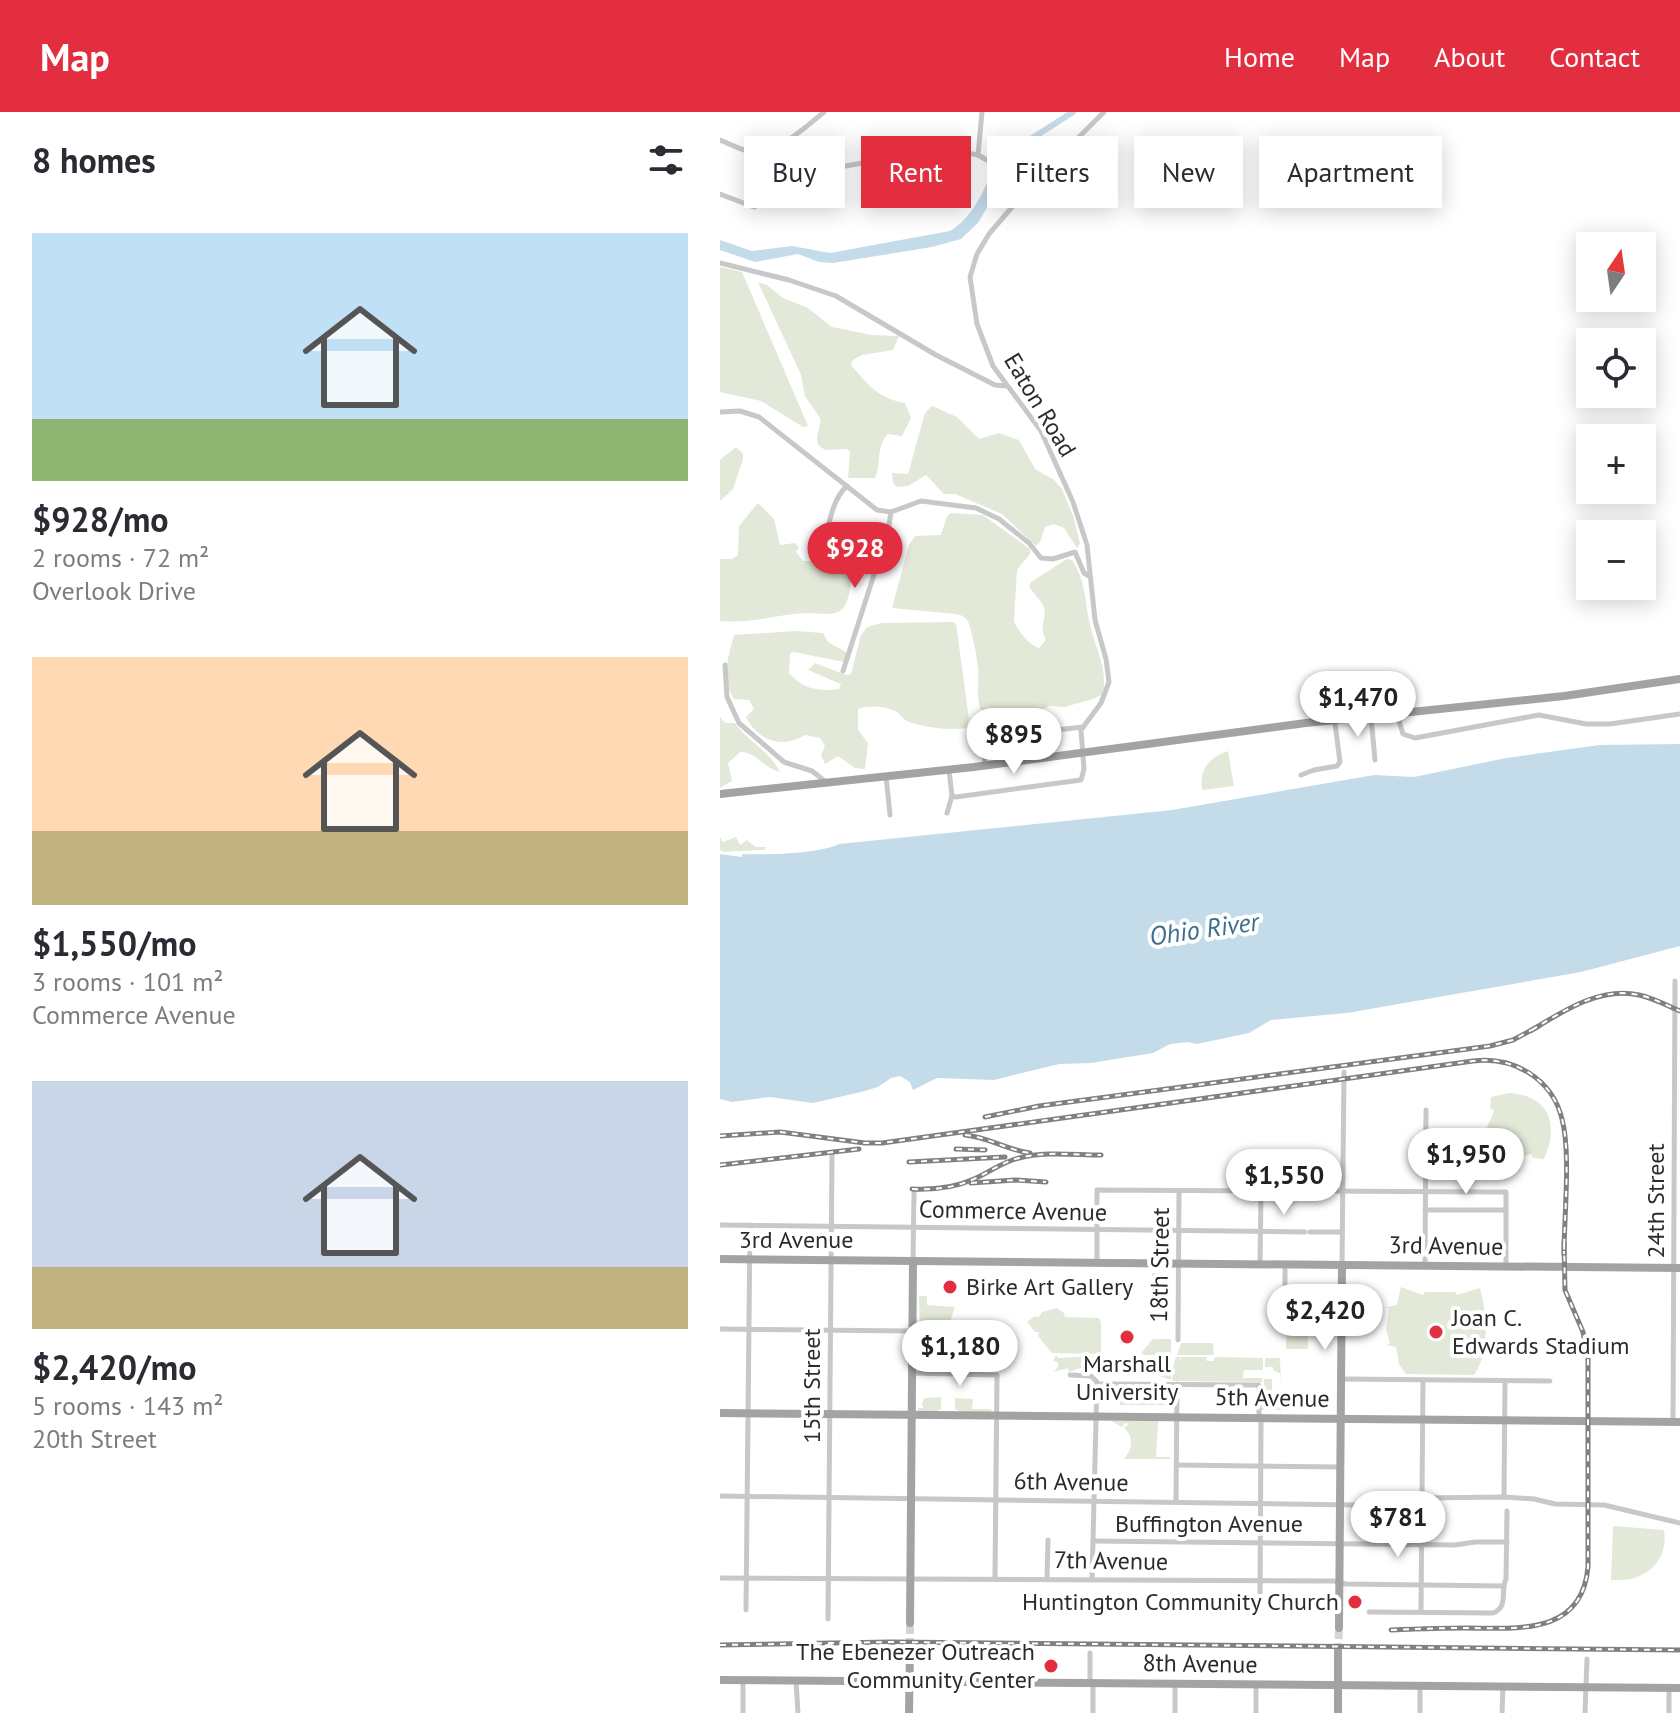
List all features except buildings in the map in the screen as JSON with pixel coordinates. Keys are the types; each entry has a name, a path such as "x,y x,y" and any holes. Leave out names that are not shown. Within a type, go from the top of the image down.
{"main road":[{"path":"720,794 985,766 1335,720 1589,693 1680,679"},
{"name":"3rd Avenue","path":"720,1259 1677,1268"},
{"path":"910,1623 913,1261"},
{"path":"1339,1628 1342,1265"},
{"name":"5th Avenue","path":"720,1413 1677,1422"},
{"path":"909,1713 910,1646"},
{"path":"1338,1651 1338,1713"},
{"name":"8th Avenue","path":"720,1680 1680,1688"}],"street":[{"path":"720,140 762,152 804,130 824,112"},
{"path":"978,155 982,112"},
{"name":"Eaton Road","path":"1080,136 1104,112"},
{"path":"720,194 754,207 823,172 846,165 944,149 978,155 987,160"},
{"name":"Eaton Road","path":"1012,208 983,243 971,271 977,324 993,366 1035,421 1067,486 1087,545 1095,620 1109,682 1101,703 1083,727"},
{"path":"720,263 789,280 836,296 936,355 995,385 1007,387"},
{"path":"720,412 740,411 759,417 881,512 891,512 921,501 976,508 999,519 1029,543 1041,558 1053,559 1075,552 1084,573 1089,576"},
{"path":"824,544 836,502 847,486"},
{"path":"843,671 888,531 891,512"},
{"path":"725,665 727,697 739,723 784,762 812,771 826,782"},
{"path":"1301,775 1340,764 1329,677"},
{"path":"1397,713 1403,734 1415,738 1539,715 1586,724 1610,724 1680,714"},
{"path":"1371,716 1375,760"},
{"path":"952,796 963,798 1078,782 1084,773 1083,727 985,738 985,766"},
{"path":"947,813 952,796 949,770"},
{"path":"886,776 890,815"},
{"name":"24th Street","path":"1675,981 1678,1018 1677,1422"},
{"path":"1342,1265 1344,1072"},
{"path":"1425,1265 1426,1110"},
{"name":"15th Street","path":"828,1619 832,1154"},
{"path":"1097,1263 1097,1190 1426,1191 1506,1192 1506,1266"},
{"name":"18th Street","path":"1178,1340 1179,1191"},
{"path":"1260,1264 1261,1192"},
{"path":"913,1261 914,1193"},
{"path":"1425,1210 1506,1210"},
{"name":"Commerce Avenue","path":"720,1225 1342,1232"},
{"path":"746,1610 750,1225"},
{"path":"1285,1264 1285,1291 1288,1297 1342,1297"},
{"path":"720,1329 912,1331"},
{"path":"912,1373 997,1375 995,1578"},
{"path":"1070,1375 1091,1376 1097,1384 1092,1579"},
{"path":"1341,1379 1550,1381"},
{"path":"1421,1612 1423,1380"},
{"path":"1504,1497 1505,1381"},
{"path":"1097,1384 1259,1385 1260,1602"},
{"path":"1176,1502 1177,1384"},
{"path":"1177,1465 1340,1467"},
{"name":"6th Avenue","path":"720,1496 1422,1506"},
{"path":"1423,1498 1504,1497 1555,1504 1590,1504 1624,1508 1680,1523"},
{"path":"1369,1612 1493,1613 1500,1610 1503,1607 1502,1586 1506,1579 1507,1511"},
{"path":"1047,1579 1048,1540"},
{"name":"Buffington Avenue","path":"1094,1541 1422,1545 1507,1542"},
{"name":"7th Avenue","path":"720,1578 995,1578 1502,1586"},
{"path":"1090,1653 1093,1713"},
{"path":"1585,1713 1587,1659"},
{"path":"743,1680 743,1713"},
{"path":"796,1681 798,1713"},
{"path":"1175,1684 1175,1713"},
{"path":"1256,1685 1256,1713"},
{"path":"1420,1686 1420,1713"},
{"path":"1502,1713 1503,1687"},
{"path":"1669,1688 1669,1713"}],"green space":[{"path":"720,267 742,272 808,426 803,427 761,401 720,392"},
{"path":"758,282 783,298 808,308 832,327 872,335 899,336 893,350 862,355 851,365 880,394 905,403 911,418 902,436 888,434 884,439 875,478 848,478 850,452 847,449 826,450 818,444 820,418 805,396 801,375"},
{"path":"932,406 957,417 979,439 999,433 1019,440 1035,469 1054,480 1062,489 1074,518 1080,544 1077,548 1064,528 1054,524 1045,527 1036,546 1002,514 955,494 944,494 926,475 908,486 897,487 893,483 892,473 908,474 925,413"},
{"path":"736,447 743,454 743,459 733,489 720,501 720,460"},
{"path":"758,503 774,519 780,545 795,543 799,547 796,552 803,561 814,561 824,548 824,543 836,537 849,537 866,546 870,552 867,563 851,582 847,602 840,611 720,621 720,559 732,559 738,555 739,526"},
{"path":"951,513 983,515 1030,549 1030,554 1017,570 1014,621 1035,647 1039,648 1046,640 1043,630 1045,613 1029,586 1067,559 1072,560 1082,582 1091,630 1102,665 1103,694 1064,707 1050,706 1036,712 1007,709 987,718 980,707 978,667 968,621 956,614 892,608 909,545 915,536 941,535 947,516"},
{"path":"881,623 956,624 969,719 966,728 944,729 920,725 883,707 858,709 858,730 868,743 865,769 855,768 838,756 825,764 821,755 825,746 820,738 805,735 779,742 764,737 746,717 754,709 749,700 734,699 730,691 727,667 734,635 796,631 823,633 828,642 846,652 844,662 794,652 790,653 789,673 806,686 832,690 839,689 841,684 808,670 815,663 846,675 851,674 861,635 867,627"},
{"path":"720,717 725,723 735,723 771,758 780,772 740,752 728,763 732,781 720,788"},
{"path":"1228,751 1234,786 1202,790 1202,776 1207,765"},
{"path":"720,837 723,842 736,837 740,845 747,840 756,847 766,847 764,850 723,852 720,850"},
{"path":"1509,1093 1534,1100 1548,1115 1551,1135 1544,1159 1533,1158 1531,1154 1509,1160 1509,1163 1490,1161 1481,1155 1482,1132 1485,1132 1494,1111 1490,1108 1491,1097"},
{"path":"1152,1273 1170,1273 1170,1306 1152,1306"},
{"name":"Joan C. Edwards Stadium","path":"1401,1287 1423,1295 1425,1292 1455,1292 1457,1295 1480,1288 1486,1333 1483,1356 1474,1375 1406,1374 1399,1364 1396,1347 1386,1345 1390,1343 1386,1329 1389,1309 1386,1307 1397,1305"},
{"path":"919,1296 927,1296 927,1305 955,1307 948,1327 920,1331"},
{"path":"1287,1302 1308,1302 1308,1349 1286,1349"},
{"path":"1057,1308 1065,1314 1064,1317 1099,1318 1101,1352 1052,1353 1038,1336 1039,1332 1035,1332 1027,1322 1035,1316 1039,1317 1042,1312"},
{"path":"920,1333 940,1343 928,1366 918,1369 917,1339"},
{"path":"1153,1339 1171,1339 1171,1355 1141,1353"},
{"path":"1181,1343 1213,1343 1214,1355 1177,1355"},
{"path":"941,1344 973,1347 971,1352 954,1349 939,1353 940,1372 936,1372 933,1361"},
{"path":"1056,1355 1058,1358 1097,1356 1101,1358 1101,1369 1080,1368 1069,1372 1068,1368 1054,1372 1059,1365 1053,1362"},
{"path":"1171,1357 1171,1380 1149,1372 1142,1359"},
{"path":"1176,1357 1180,1357 1181,1361 1181,1357 1206,1357 1207,1361 1218,1357 1263,1358 1263,1370 1244,1370 1243,1378 1262,1378 1262,1382 1172,1381"},
{"path":"1265,1358 1280,1358 1281,1374 1273,1367 1265,1367"},
{"path":"1264,1379 1272,1379 1272,1407 1281,1406 1281,1384 1282,1410 1261,1410 1262,1397 1267,1391 1264,1390"},
{"path":"1117,1387 1160,1388 1160,1394 1168,1394 1169,1405 1120,1405"},
{"path":"941,1397 941,1409 918,1411 918,1408 923,1408 925,1398"},
{"path":"955,1398 973,1399 972,1409 991,1409 992,1412 961,1412 955,1409"},
{"path":"1111,1421 1158,1421 1156,1457 1169,1457 1170,1454 1170,1459 1124,1459 1131,1447 1131,1439 1124,1428 1129,1424 1125,1423 1122,1427"},
{"path":"1613,1526 1664,1530 1658,1562 1633,1578 1611,1580"}],"water":[{"path":"987,182 987,208 978,223 961,239 932,247 833,263 819,262 798,254 755,262 720,250 720,240 752,251 792,246 830,253 950,231 966,218"},
{"name":"Ohio River","path":"1680,744 1680,946 1581,972 1347,1013 1271,1020 1249,1033 1197,1044 1170,1044 1153,1053 1091,1063 1059,1064 994,1080 937,1078 913,1090 910,1082 900,1076 878,1087 813,1103 770,1097 732,1102 720,1099 720,854 742,857 742,854 806,852 839,844 1172,810 1374,775 1414,777 1506,758 1599,745"}],"waterway":[{"path":"1036,136 1073,112"}],"tunnel":[{"path":"910,1623 910,1646"},
{"path":"1338,1651 1339,1628"}],"railway":[{"path":"1532,1030 1583,1002 1611,994 1639,995 1680,1011"},
{"path":"985,1117 1039,1106 1490,1046 1513,1040 1539,1026"},
{"path":"720,1136 780,1132 882,1143 1488,1060 1516,1066 1529,1073 1550,1092 1557,1105 1565,1133 1567,1167 1564,1254"},
{"path":"965,1135 1030,1153"},
{"path":"720,1165 859,1149"},
{"path":"956,1149 985,1150"},
{"path":"912,1189 936,1189 959,1184 1007,1162 1029,1156 1101,1155"},
{"path":"909,1162 1005,1157"},
{"path":"971,1183 1015,1180 1046,1182"},
{"path":"1391,1630 1506,1628 1544,1623 1560,1617 1574,1606 1583,1589 1588,1567 1588,1358 1583,1332 1565,1290 1564,1242"},
{"path":"720,1645 891,1642 1680,1650"}],"place":[{"name":"Birke Art Gallery","path":"950,1287"},
{"name":"Joan C. Edwards Stadium","path":"1436,1332"},
{"name":"Marshall University","path":"1127,1337"},
{"name":"Huntington Community Church","path":"1355,1602"},
{"name":"The Ebenezer Outreach Community Center","path":"1051,1666"}]}
